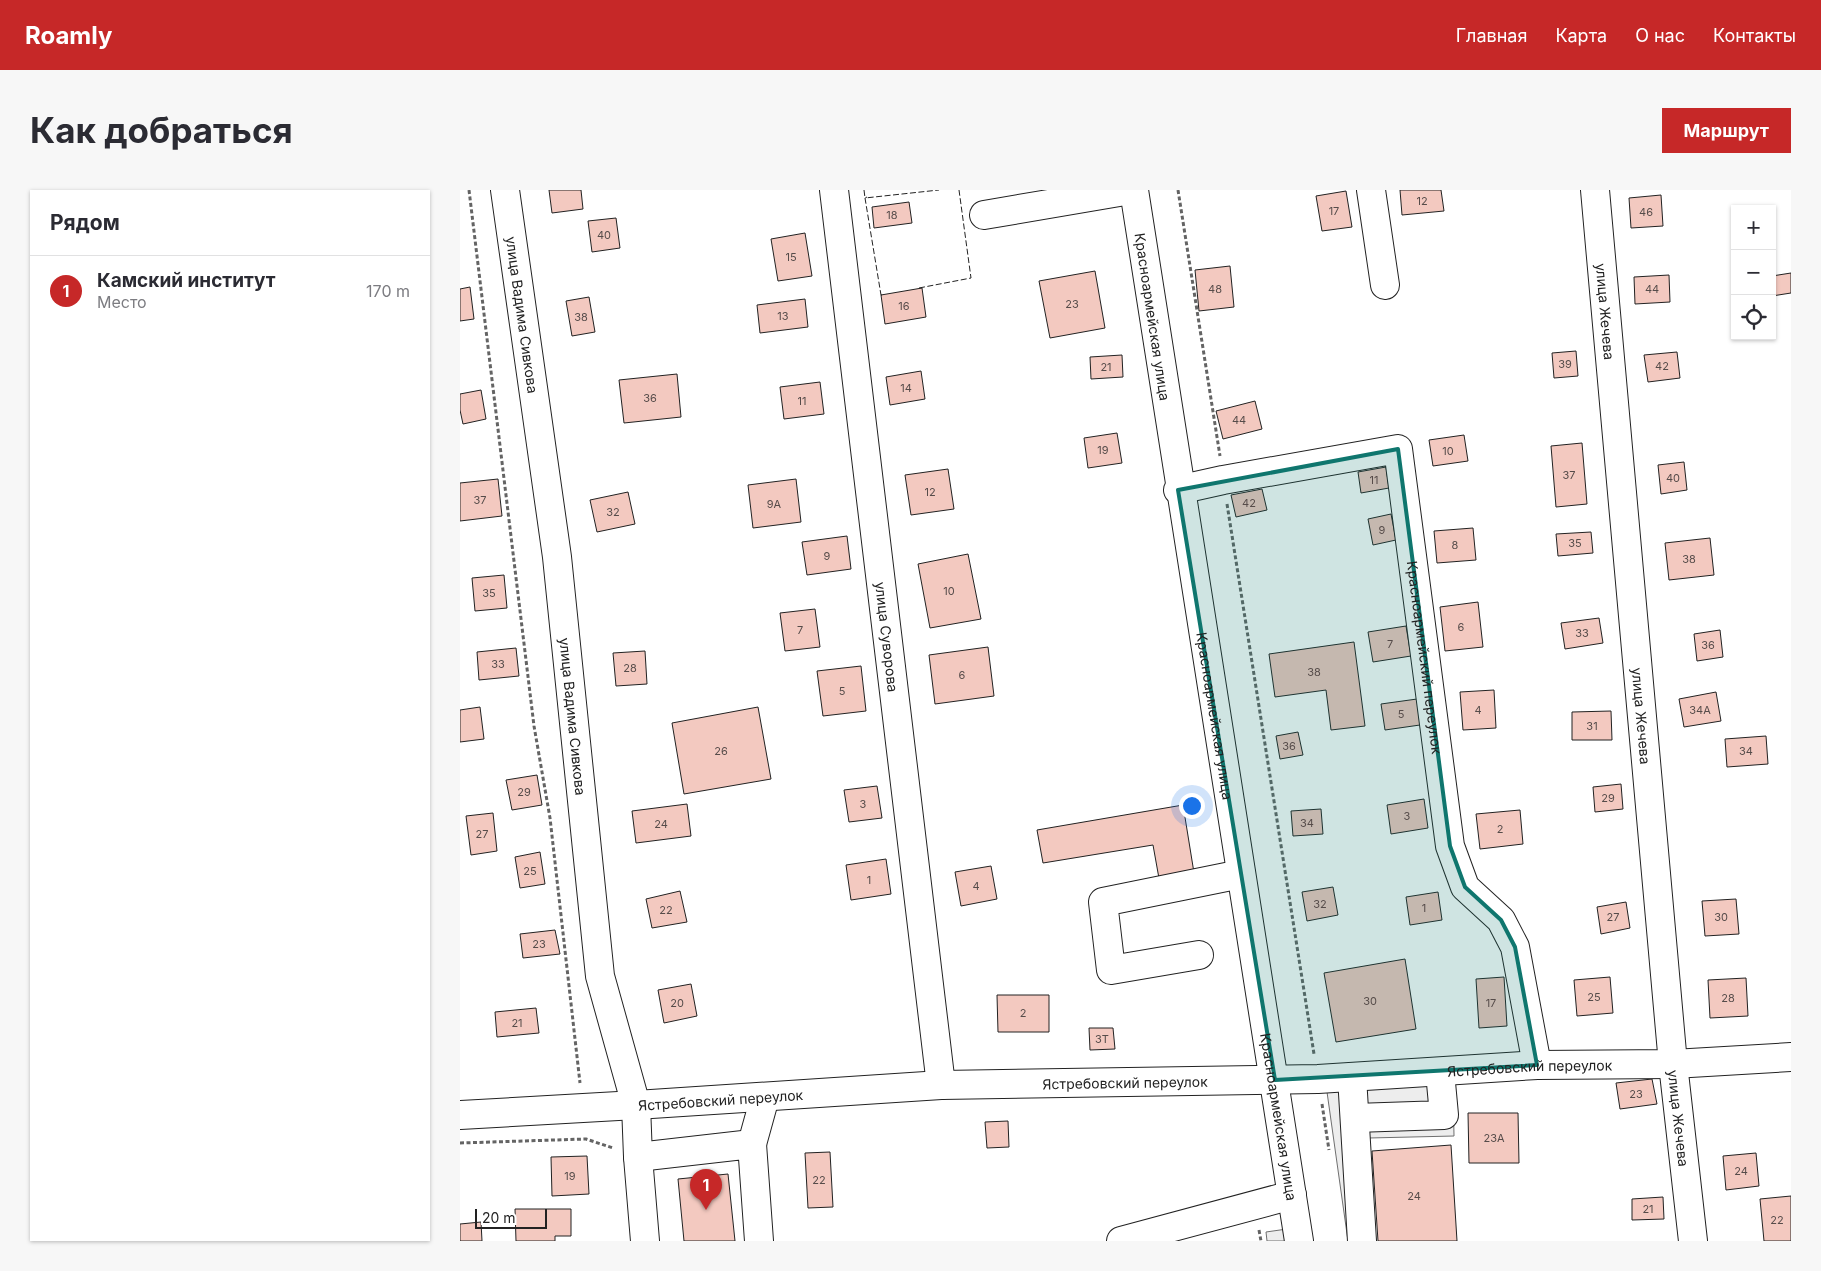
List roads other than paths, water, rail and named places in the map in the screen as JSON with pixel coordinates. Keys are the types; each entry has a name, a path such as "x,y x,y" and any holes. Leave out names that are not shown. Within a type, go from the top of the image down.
{"street":[{"name":"улица Вадима Сивкова","path":"505,190 557,557 600,976 636,1105 645,1241"},
{"name":"улица Суворова","path":"834,190 941,1085"},
{"path":"984,215 1132,190"},
{"name":"Красноармейская улица","path":"1132,190 1178,490 1242,874 1299,1241"},
{"path":"1371,190 1385,285"},
{"name":"улица Жечева","path":"1595,190 1673,1064 1693,1241"},
{"name":"Красноармейский переулок","path":"1178,490 1398,448 1450,846 1465,887 1501,920 1515,947 1538,1065"},
{"path":"1198,955 1112,970 1103,902 1242,874"},
{"name":"Ястребовский переулок","path":"460,1115 583,1109 941,1085 1318,1079 1538,1065 1673,1064 1791,1057"},
{"path":"1355,1118 1444,1115 1440,1072"},
{"path":"1352,1077 1362,1241"},
{"path":"759,1241 752,1144 765,1097"},
{"path":"638,1157 752,1144"},
{"path":"1121,1241 1292,1194"}],"place":[{"name":"Камский институт","path":"706,1210"}]}
